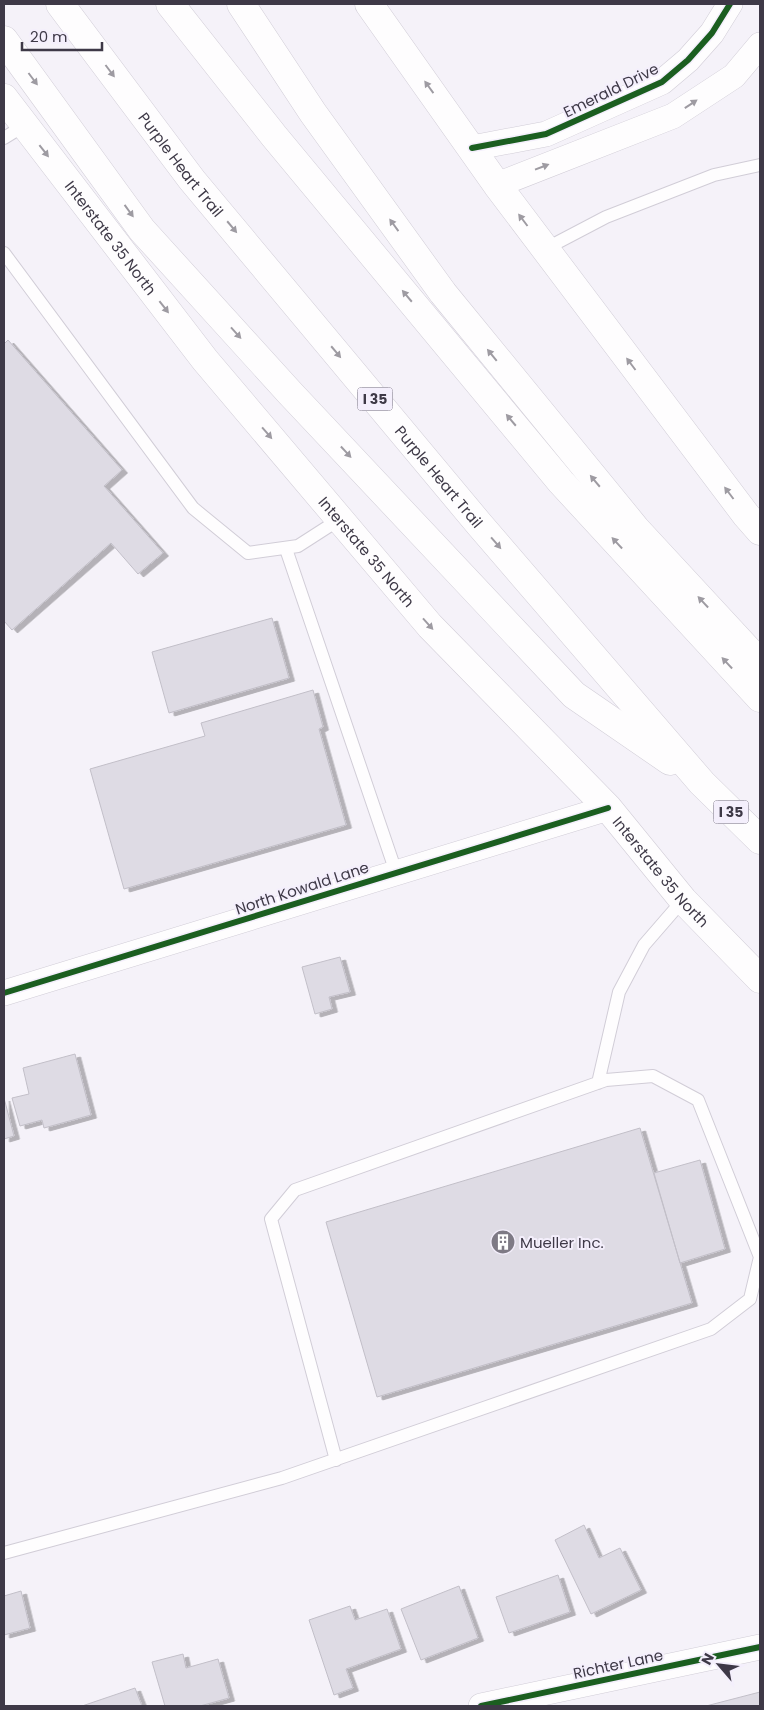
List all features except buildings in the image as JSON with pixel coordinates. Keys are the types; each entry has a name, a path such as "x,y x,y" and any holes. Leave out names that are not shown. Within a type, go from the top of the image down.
{"main road":[{"name":"Purple Heart Trail","path":"60,4 192,180 479,524 702,783 760,840"},
{"path":"170,4 274,136 561,482 760,698"},
{"path":"241,4 313,113 443,294 636,529 760,663"},
{"path":"369,4 497,185 760,531"},
{"path":"4,40 142,230 290,393 519,637 574,695 702,783"},
{"name":"Interstate 35 North","path":"4,98 14,132 430,626 608,808 683,900 760,979"}],"street":[{"name":"Emerald Drive","path":"472,148 546,134 662,82 688,60 712,33 730,4"},
{"path":"497,185 673,116 734,76 760,45"},
{"name":"North Kowald Lane","path":"4,993 608,808"},
{"name":"Richter Lane","path":"481,1706 760,1647"}],"lane":[{"path":"545,249 606,217 714,175 760,166"},
{"path":"4,253 193,508 248,554 298,546 340,519"},
{"path":"286,549 396,872"},
{"path":"598,1083 619,992 644,945 683,900"},
{"path":"4,1553 282,1478 336,1460 711,1330 750,1299 760,1257 698,1100 653,1076 598,1083 295,1190 271,1219 336,1460"}],"cycle path":[{"path":"472,148 546,134 662,82 688,60 712,33 730,4"},
{"path":"4,993 608,808"},
{"path":"481,1706 760,1647"}],"place":[{"name":"Mueller Inc.","path":"503,1242"}]}
